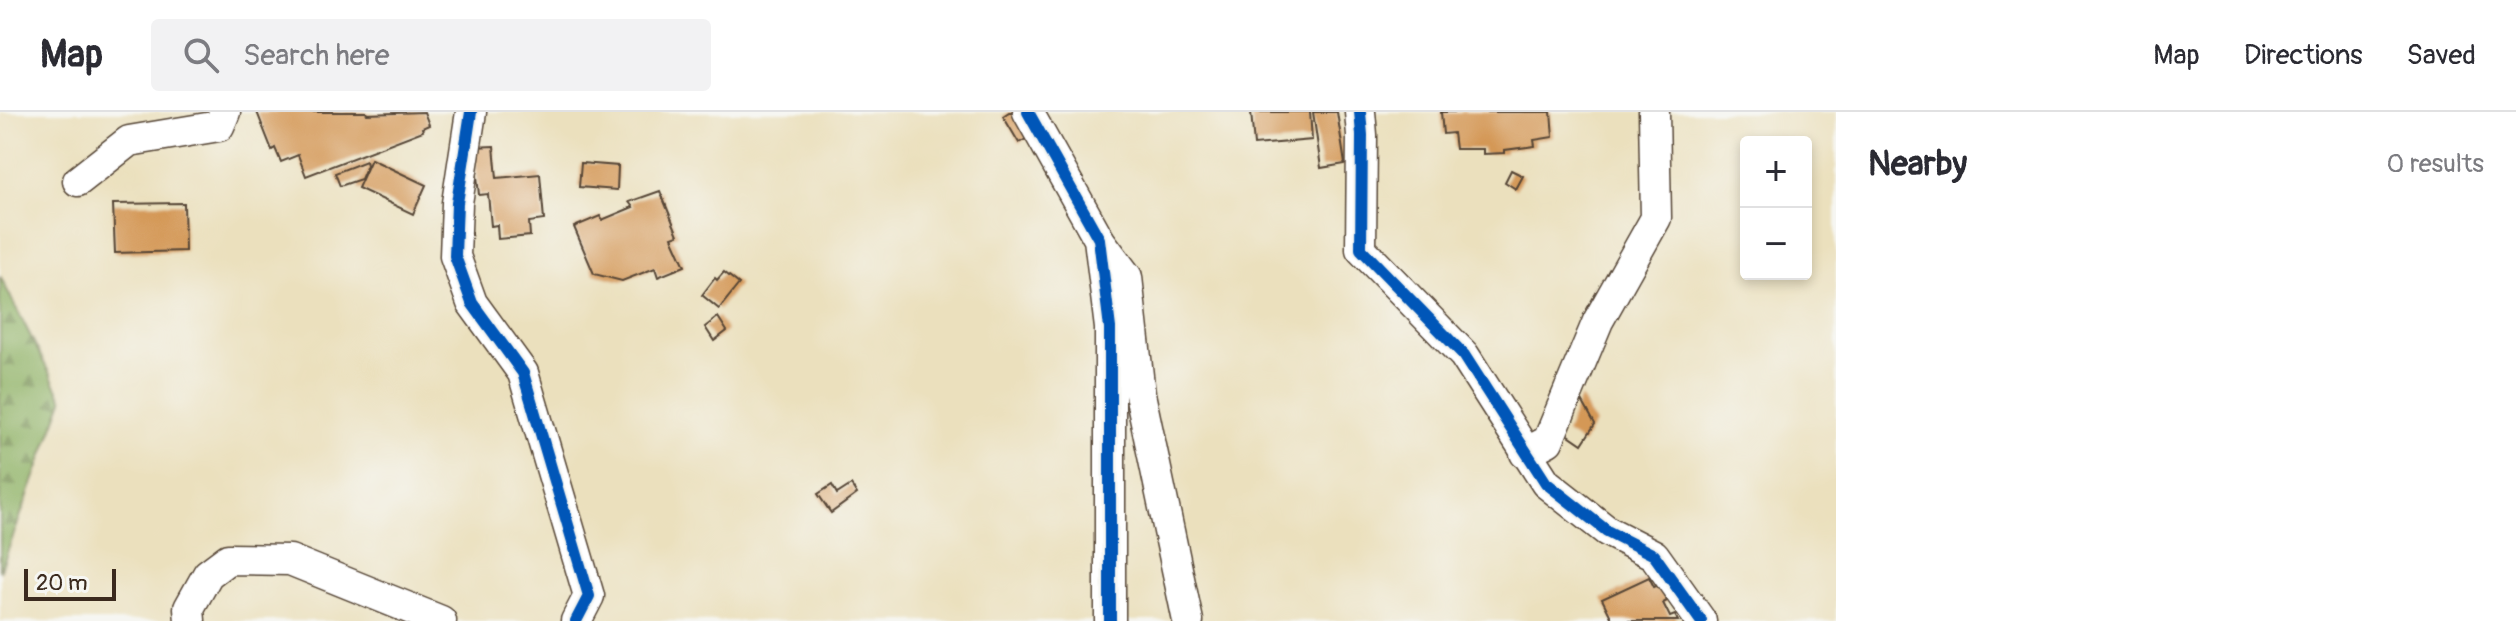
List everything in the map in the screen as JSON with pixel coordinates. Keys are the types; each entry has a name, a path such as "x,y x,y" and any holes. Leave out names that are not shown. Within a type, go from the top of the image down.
{"street":[{"path":"78,181 129,141 219,126 225,112"},
{"path":"471,112 457,203 455,256 472,303 523,373 589,596 576,621"},
{"path":"1028,112 1099,239 1127,277 1140,394 1188,621"},
{"path":"1360,112 1361,249 1464,355 1546,483 1607,531 1654,555 1701,621"},
{"path":"1525,453 1548,441 1598,321 1656,218 1654,112"},
{"path":"1099,239 1110,328 1110,621"},
{"path":"190,621 189,608 208,574 228,559 290,560 441,621"}],"green space":[{"path":"0,276 63,400 0,572"}],"building":[{"path":"257,112 424,112 429,125 422,128 423,131 306,176 298,155 281,162 275,148 272,150"},
{"path":"1016,112 1031,136 1019,143 1003,116"},
{"path":"1251,112 1310,112 1312,140 1254,145"},
{"path":"1313,112 1337,112 1345,164 1321,168"},
{"path":"1441,112 1551,112 1553,137 1534,140 1535,146 1505,150 1505,153 1483,154 1483,149 1455,149 1453,133 1443,134"},
{"path":"494,146 497,178 540,174 544,220 529,222 530,236 498,239 497,225 491,226 488,194 479,195 474,147"},
{"path":"371,159 426,185 413,214 358,188"},
{"path":"366,161 361,179 340,186 335,173"},
{"path":"581,163 618,166 617,190 579,187"},
{"path":"1511,170 1523,176 1516,189 1505,182"},
{"path":"660,191 678,235 672,237 685,266 658,277 655,268 622,281 594,274 574,227 600,216 602,220 633,207 629,202"},
{"path":"184,203 185,251 115,253 113,204"},
{"path":"724,272 739,284 719,309 702,295"},
{"path":"718,317 727,331 714,341 705,327"},
{"path":"1580,397 1595,424 1582,444 1566,433"},
{"path":"832,485 837,494 851,485 857,494 831,513 818,494"},
{"path":"1649,577 1654,587 1659,585 1670,617 1675,615 1678,621 1613,621 1602,599"}],"cycle path":[{"path":"471,112 457,203 455,256 472,303 523,373 589,596 576,621"},
{"path":"1028,112 1099,239 1110,328 1110,621"},
{"path":"1360,112 1361,249 1464,355 1546,483 1607,531 1654,555 1701,621"}]}
